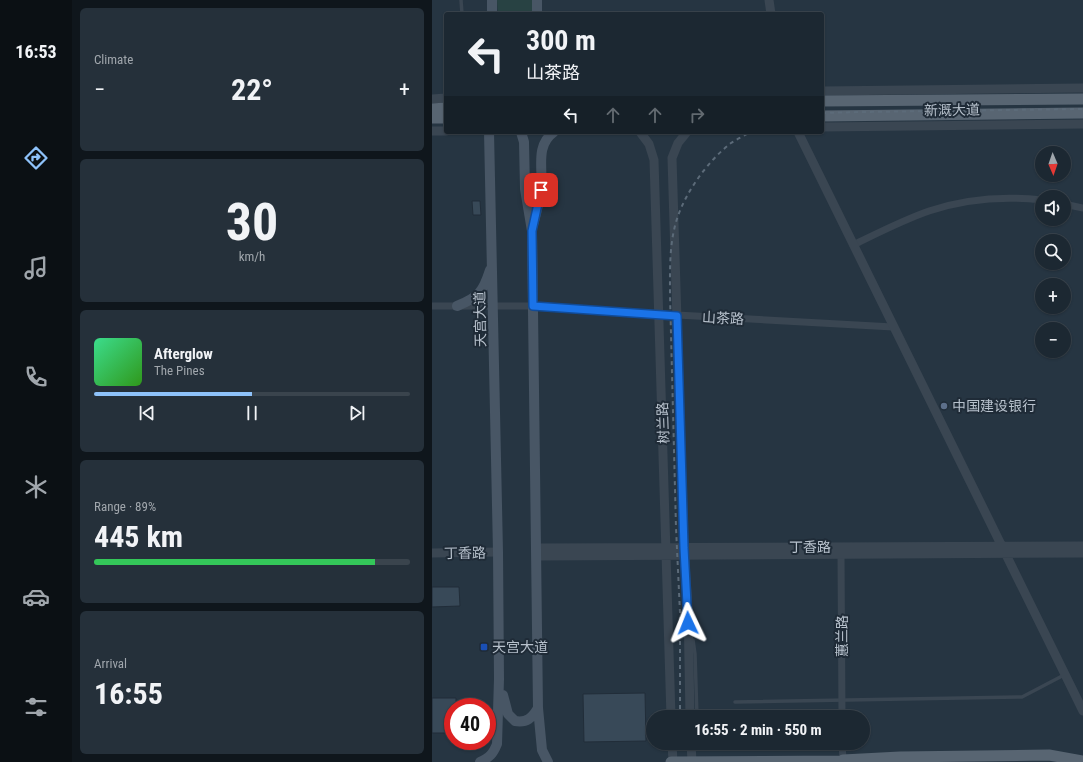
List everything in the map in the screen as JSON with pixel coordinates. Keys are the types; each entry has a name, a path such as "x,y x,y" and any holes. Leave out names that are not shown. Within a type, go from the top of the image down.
{"main road":[{"path":"492,0 492,12"},
{"path":"537,0 537,12"},
{"name":"新溉大道","path":"824,101 1083,99"},
{"path":"432,109 444,108"},
{"name":"新溉大道","path":"824,116 1083,113"},
{"path":"432,118 444,118"},
{"name":"天宫大道","path":"480,762 494,752 497,744 499,679 494,306 489,134"},
{"path":"522,134 524,142 525,189 532,231 538,708 542,750 548,762"},
{"path":"532,231 541,190 542,146 552,134"},
{"path":"457,306 474,298 481,291 486,283 493,260"},
{"path":"499,679 506,709 514,721 524,721 532,718 538,708"},
{"path":"672,762 1049,755 1083,761"},
{"path":"843,760 861,762"}],"street":[{"path":"769,0 771,12"},
{"name":"新溉大道","path":"824,91 1083,88"},
{"path":"1039,89 1049,93 1055,100 1055,110 1050,118 1041,124"},
{"path":"432,99 444,98"},
{"name":"新溉大道","path":"824,126 1083,124"},
{"path":"432,131 444,131"},
{"name":"树兰路","path":"642,134 650,144 654,160 671,710"},
{"path":"686,134 678,144 672,158 688,607 690,710"},
{"path":"799,134 1083,711"},
{"path":"853,245 898,223 930,211 986,199 1014,198 1035,200"},
{"path":"1071,205 1083,208"},
{"name":"山茶路","path":"432,306 533,306 677,316 893,327"},
{"name":"丁香路","path":"685,552 841,554 1004,550 1083,546"},
{"name":"丁香路","path":"536,552 1004,550 1083,553"},
{"name":"丁香路","path":"432,553 498,552"},
{"name":"蕙兰路","path":"841,554 842,710"},
{"path":"672,750 672,762"},
{"path":"691,750 692,762"},
{"path":"842,750 843,760"}],"lane":[{"path":"461,0 462,12"},
{"path":"688,607 695,654 697,710"},
{"path":"735,702 1022,697 1065,674"}],"green space":[{"path":"497,0 534,0 534,12 498,12"}],"building":[{"path":"472,201 480,201 481,215 473,215"},
{"path":"432,587 459,587 460,606 432,607"},
{"path":"645,693 646,741 584,742 583,694"},
{"path":"432,698 444,698 444,733 432,733"}],"railway":[{"path":"824,113 1083,109"},
{"path":"680,710 680,613 676,528 670,295 670,265 673,235 682,206 700,176 723,150 731,143 747,134"}],"place":[{"name":"中国建设银行","path":"944,406"},
{"name":"天宫大道","path":"484,647"}],"route":[{"path":"541,190 532,231 533,306 677,316 684,548 688,623"}]}
